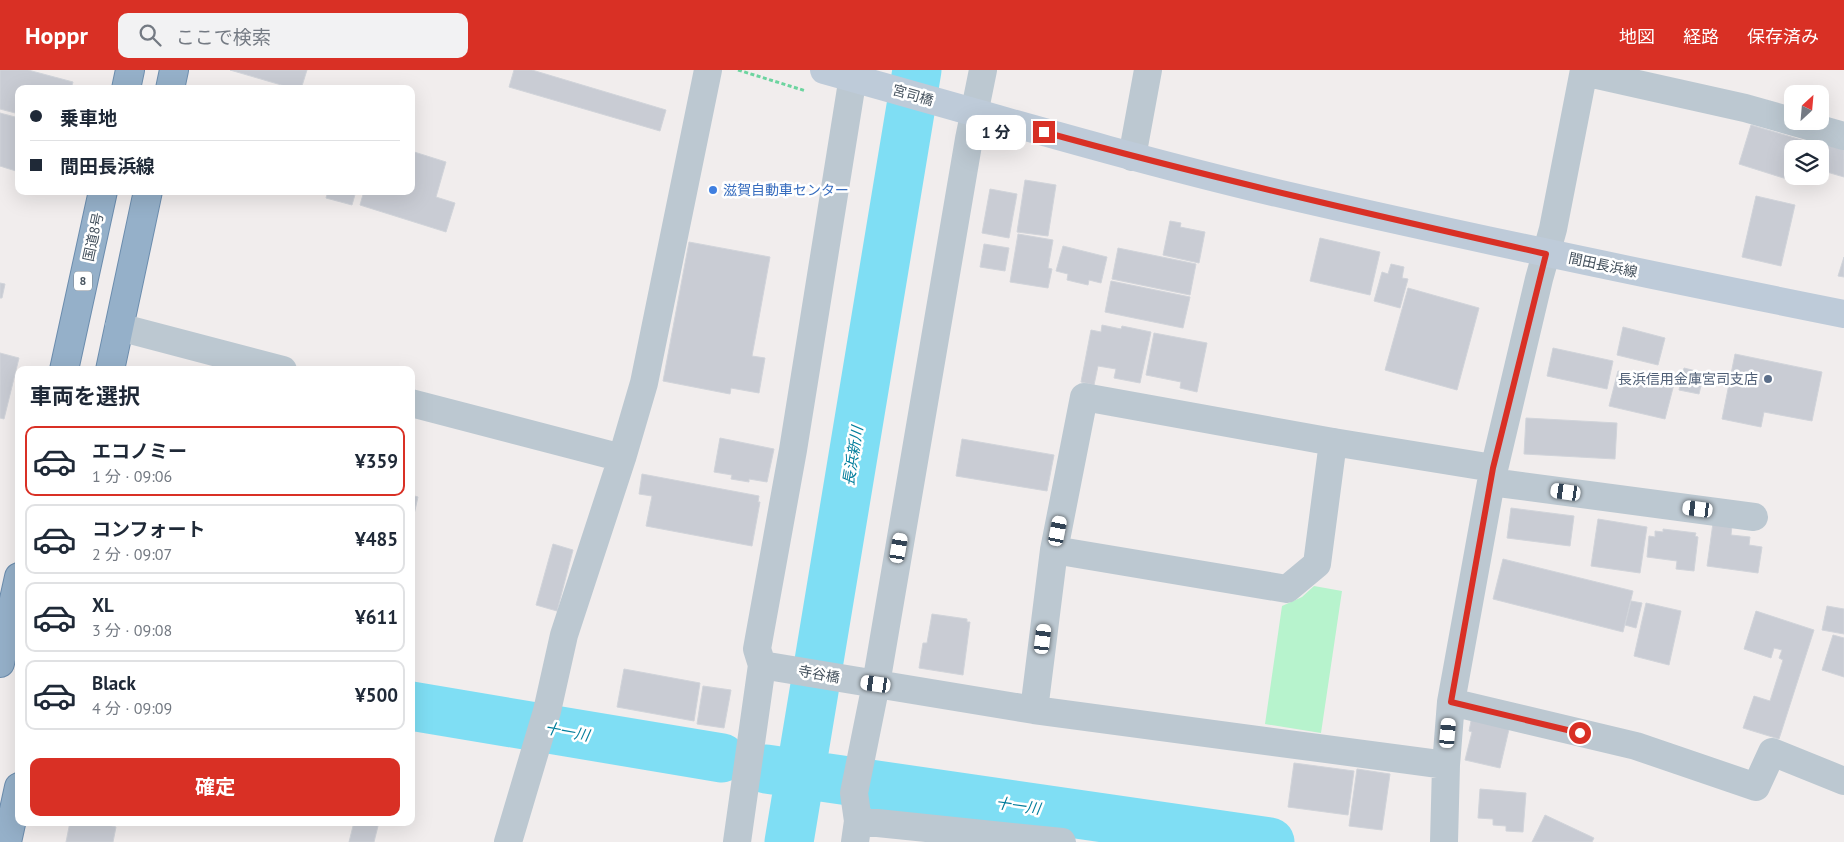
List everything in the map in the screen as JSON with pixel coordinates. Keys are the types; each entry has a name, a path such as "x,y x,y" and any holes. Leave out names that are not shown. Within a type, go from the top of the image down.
{"highway":[{"path":"127,85 130,70"},
{"path":"171,85 174,70"},
{"name":"国道8号","path":"65,366 102,195"},
{"path":"111,366 147,195"},
{"path":"0,663 15,595"},
{"path":"7,842 15,805"}],"main road":[{"path":"824,70 857,84"},
{"name":"宮司橋","path":"857,84 965,110"},
{"name":"間田長浜線","path":"965,110 1132,157 1276,193 1546,254 1844,314"}],"street":[{"path":"508,842 547,711 564,635 622,458 644,383 708,70"},
{"path":"983,70 965,110 869,683 857,780 857,832 1062,842"},
{"path":"1132,157 1148,70"},
{"path":"1444,842 1446,764 1451,702 1492,475 1553,229 1584,71 1745,108 1844,136"},
{"path":"737,842 768,666 757,649 857,84"},
{"path":"119,327 267,366"},
{"path":"1034,710 1054,550 1084,397 1333,442 1492,475 1754,517"},
{"path":"415,404 622,458"},
{"path":"1054,550 1287,589 1317,564 1333,442"},
{"name":"寺谷橋","path":"768,666 1034,710 1446,764"},
{"path":"1451,702 1636,746 1756,786 1772,752 1844,781"}],"path":[{"path":"738,70 857,84"}],"green space":[{"path":"1314,586 1342,591 1321,733 1265,724 1282,606 1302,597"}],"building":[{"path":"0,70 28,70 73,82 72,85 15,85 15,113 0,109"},
{"path":"230,70 307,70 302,85 281,85"},
{"path":"514,70 532,70 666,110 660,131 509,87"},
{"path":"0,113 15,117 15,171 0,166"},
{"path":"1751,125 1802,140 1784,140 1784,178 1739,164"},
{"path":"1829,144 1844,149 1844,177 1829,173"},
{"path":"415,152 446,162 436,197 455,203 446,232 360,205 363,195 415,195"},
{"path":"1025,180 1056,185 1048,236 1017,232"},
{"path":"990,189 1017,194 1009,238 982,233"},
{"path":"327,195 355,195 352,205 326,198"},
{"path":"1756,196 1795,205 1781,266 1742,257"},
{"path":"1170,221 1181,223 1180,227 1205,232 1199,263 1163,255"},
{"path":"1018,234 1053,240 1048,268 1052,269 1048,288 1010,282"},
{"path":"1320,238 1380,252 1370,295 1310,281"},
{"path":"689,242 770,257 752,356 765,358 759,393 731,388 730,394 663,381"},
{"path":"984,244 1009,248 1005,271 980,267"},
{"path":"1063,246 1107,257 1101,283 1089,280 1088,285 1067,280 1068,274 1056,271"},
{"path":"1118,248 1196,264 1190,295 1112,279"},
{"path":"1844,257 1844,277 1838,276"},
{"path":"1391,264 1404,267 1402,278 1408,279 1400,308 1374,301 1382,272 1388,274"},
{"path":"1111,281 1190,297 1183,328 1105,312"},
{"path":"0,283 5,284 2,298 0,298"},
{"path":"1408,288 1479,308 1457,390 1385,370"},
{"path":"1102,325 1121,329 1122,326 1151,332 1140,383 1114,378 1116,369 1098,366 1094,385 1081,382 1091,330 1101,332"},
{"path":"1623,327 1665,338 1658,365 1617,355"},
{"path":"1154,333 1207,343 1197,392 1180,388 1181,382 1146,375"},
{"path":"1553,348 1613,361 1607,389 1547,376"},
{"path":"0,353 19,358 17,366 15,366 15,374 4,419 0,418"},
{"path":"1735,354 1822,372 1812,421 1764,412 1761,427 1722,419"},
{"path":"1684,368 1704,373 1699,394 1679,390"},
{"path":"1618,371 1674,384 1665,419 1609,406"},
{"path":"1526,418 1617,423 1615,459 1524,454"},
{"path":"720,438 774,449 767,482 731,479 732,475 714,472"},
{"path":"962,439 1054,455 1047,491 956,476"},
{"path":"642,474 759,496 758,502 760,502 752,546 646,526 652,496 639,494"},
{"path":"415,496 418,497 415,510"},
{"path":"1511,508 1574,516 1570,546 1507,538"},
{"path":"1598,519 1647,527 1640,573 1591,566"},
{"path":"1713,523 1732,525 1731,535 1750,537 1749,545 1762,547 1758,573 1707,566"},
{"path":"1663,529 1696,533 1695,536 1698,537 1694,571 1676,569 1677,561 1647,557 1649,536 1655,537 1655,531 1663,532"},
{"path":"553,544 573,550 557,611 536,605"},
{"path":"1503,559 1633,591 1623,632 1493,599"},
{"path":"1631,601 1642,603 1636,628 1625,625"},
{"path":"1646,603 1681,611 1669,665 1634,656"},
{"path":"1827,606 1844,609 1844,634 1822,630"},
{"path":"1756,611 1814,630 1779,739 1743,728 1754,696 1770,701 1783,660 1779,658 1782,650 1774,648 1771,658 1744,649"},
{"path":"932,614 967,619 967,622 970,622 963,675 919,668 923,643 927,643"},
{"path":"1833,635 1844,638 1844,677 1822,670"},
{"path":"624,669 700,683 694,721 617,707"},
{"path":"703,686 731,690 724,728 697,724"},
{"path":"1472,716 1510,725 1500,768 1465,760 1472,732 1469,731"},
{"path":"1294,763 1354,771 1348,815 1288,807"},
{"path":"1357,769 1390,774 1382,830 1349,826"},
{"path":"1480,789 1526,793 1523,832 1506,831 1506,826 1493,825 1493,819 1478,818"},
{"path":"1545,815 1594,838 1592,842 1532,842"},
{"path":"69,826 116,827 113,842 66,842"},
{"path":"353,826 378,826 374,842 349,842"}],"waterway":[{"name":"長浜新川","path":"789,842 917,70"},
{"name":"十一川","path":"415,707 722,758"},
{"name":"十一川","path":"766,769 1270,842"}],"place":[{"name":"滋賀自動車センター","path":"713,190"},
{"name":"長浜信用金庫宮司支店","path":"1768,379"}],"route":[{"path":"1044,132 1132,157 1276,193 1546,254 1493,468 1451,702 1580,733"}]}
